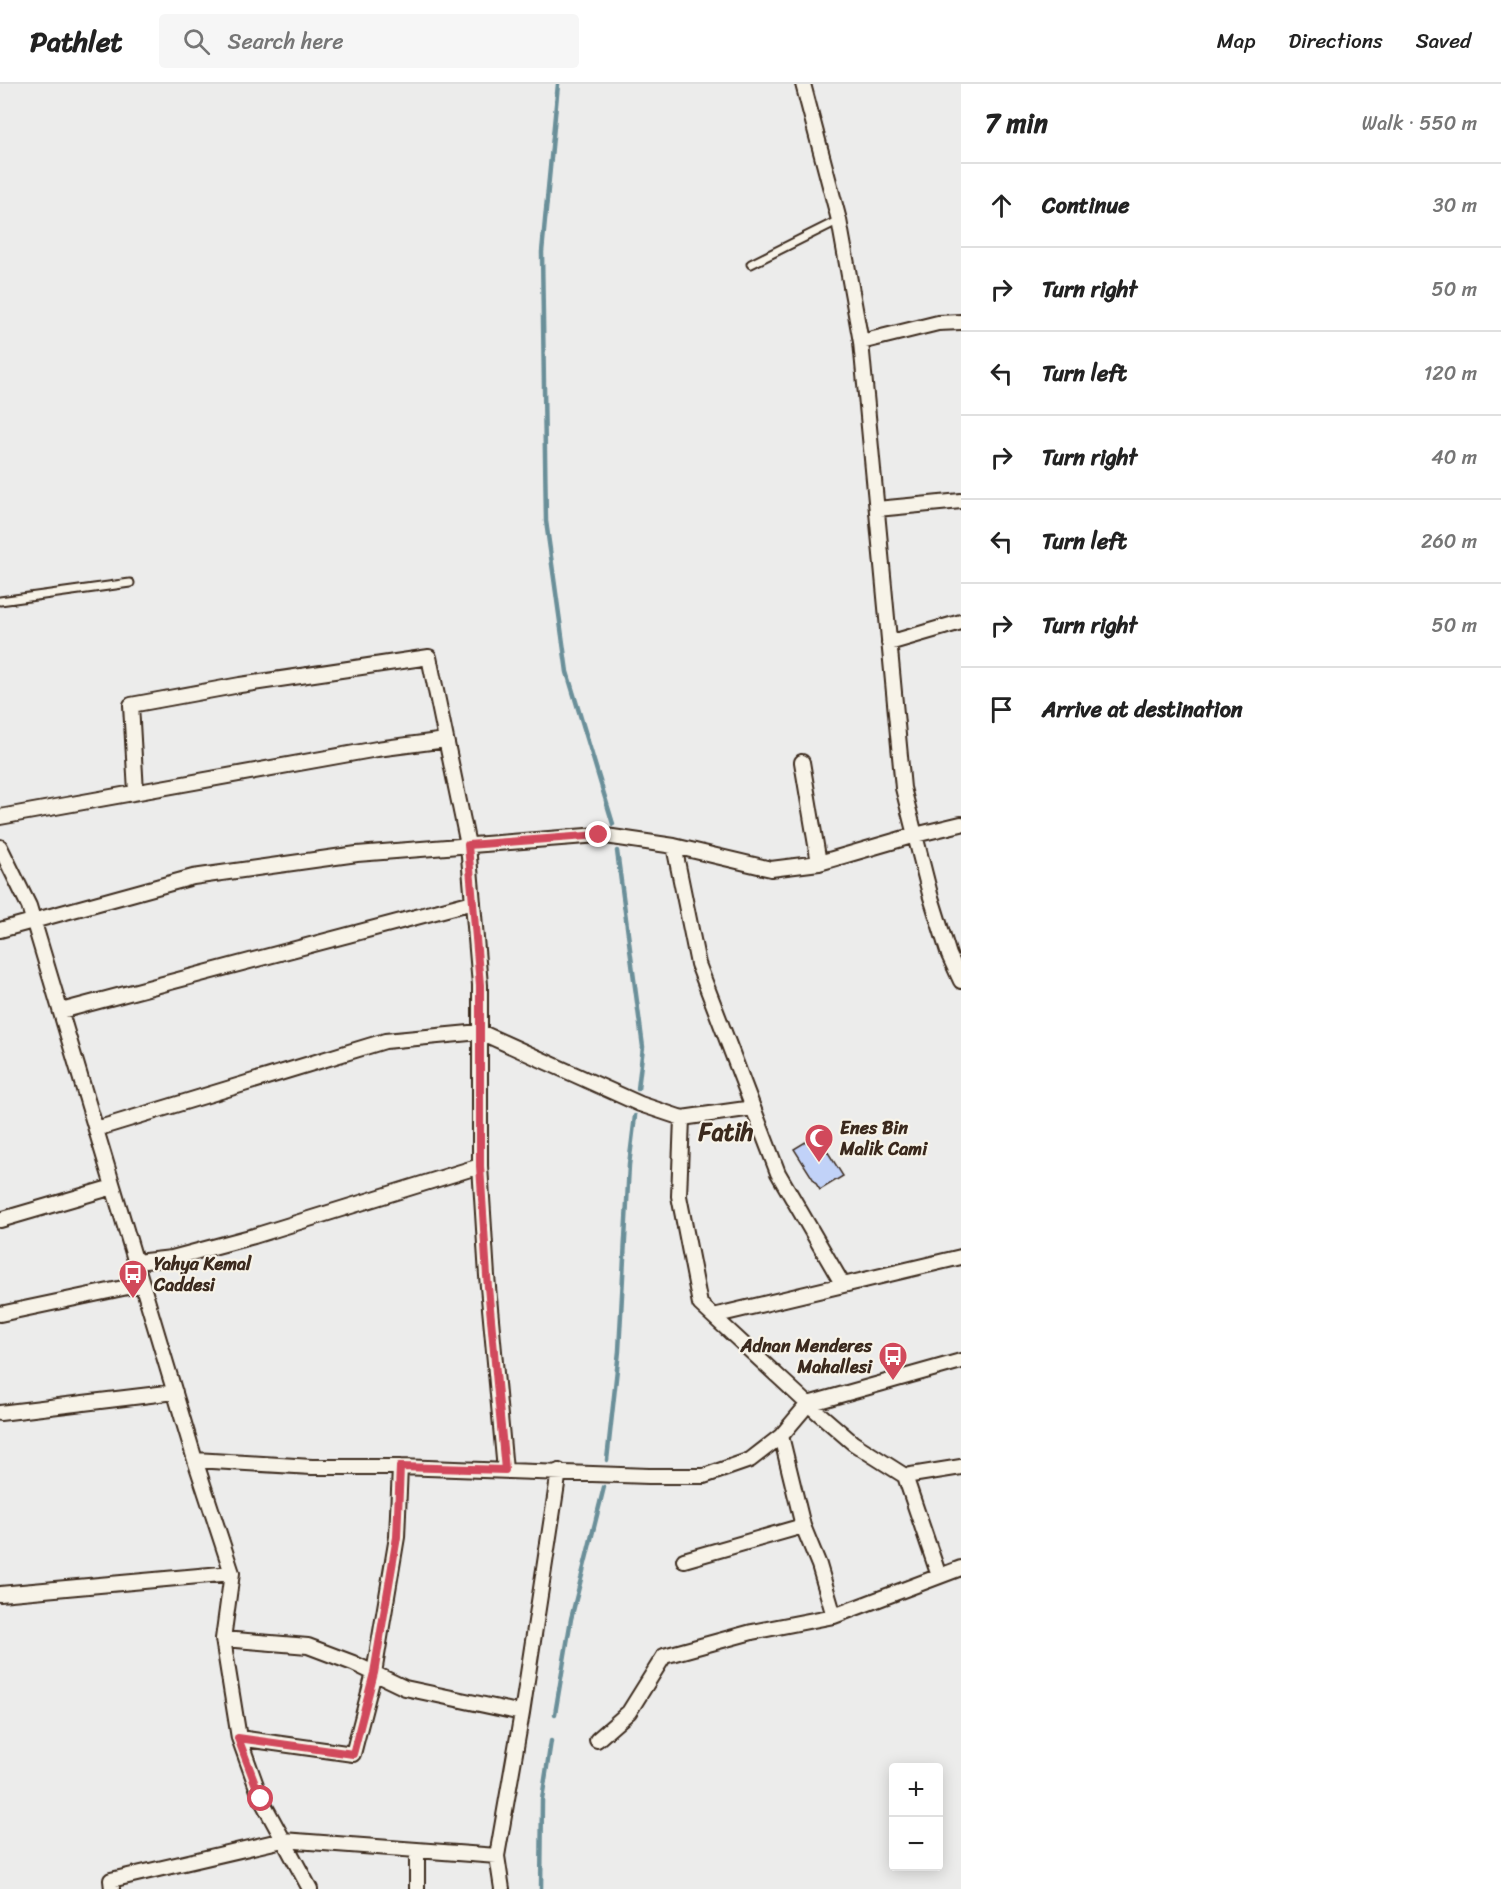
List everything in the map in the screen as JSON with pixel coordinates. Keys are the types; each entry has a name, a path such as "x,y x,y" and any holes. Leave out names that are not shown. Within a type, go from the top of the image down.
{"street":[{"path":"803,84 839,220 861,342 903,788 930,894 949,955 961,981"},
{"path":"861,342 961,321"},
{"path":"877,509 961,501"},
{"path":"889,643 961,622"},
{"path":"136,792 130,705 240,685 429,657 468,845 480,985 480,1166 487,1276 505,1470"},
{"path":"0,817 377,749 446,740"},
{"path":"802,762 819,863"},
{"path":"0,930 193,877 357,854 599,835 674,846 771,869 819,863 961,824"},
{"path":"674,846 698,964 778,1173 843,1285"},
{"path":"0,847 29,906 195,1460 232,1573 223,1639 238,1738 261,1799 310,1889"},
{"path":"61,1011 473,902"},
{"path":"96,1129 385,1041 480,1032 640,1104 682,1118 753,1108"},
{"path":"682,1118 679,1196 700,1304 808,1404 854,1443 905,1476 939,1576"},
{"path":"136,1262 172,1258 254,1236 480,1166"},
{"path":"0,1220 113,1187"},
{"path":"713,1316 961,1257"},
{"path":"0,1314 142,1284"},
{"path":"195,1460 312,1467 400,1467 704,1476 750,1460 781,1436 808,1404 961,1361"},
{"path":"0,1413 175,1392"},
{"path":"781,1436 803,1526 819,1565 834,1616"},
{"path":"238,1738 353,1754 374,1673 397,1537 400,1467"},
{"path":"905,1476 961,1467"},
{"path":"502,1889 497,1856 522,1713 559,1471"},
{"path":"684,1560 803,1526"},
{"path":"597,1740 629,1712 664,1656 752,1632 834,1616 961,1568"},
{"path":"0,1594 232,1573"},
{"path":"223,1639 308,1646 353,1663 405,1688 522,1713"},
{"path":"112,1889 111,1880 283,1840 497,1856"},
{"path":"417,1850 417,1889"}],"lane":[{"path":"751,264 839,220"},
{"path":"0,602 130,583"}],"building":[{"name":"Enes Bin Malik Cami","path":"817,1135 843,1176 820,1190 794,1149"}],"waterway":[{"path":"558,84 542,252 546,521 567,672 613,824"},
{"path":"617,851 643,1047 638,1089"},
{"path":"607,1460 619,1351 629,1165 635,1116"},
{"path":"555,1714 571,1619 604,1487"},
{"path":"541,1889 542,1799 551,1741"}],"place":[{"name":"Enes Bin Malik Cami","path":"819,1164"},
{"name":"Yahya Kemal Caddesi","path":"133,1300"},
{"name":"Adnan Menderes Mahallesi","path":"893,1382"}],"district":[{"name":"Fatih","path":"726,1132"}],"route":[{"path":"261,1799 238,1738 353,1754 374,1673 397,1537 400,1467 505,1470 487,1276 480,1166 480,985 468,845 599,835"}]}
